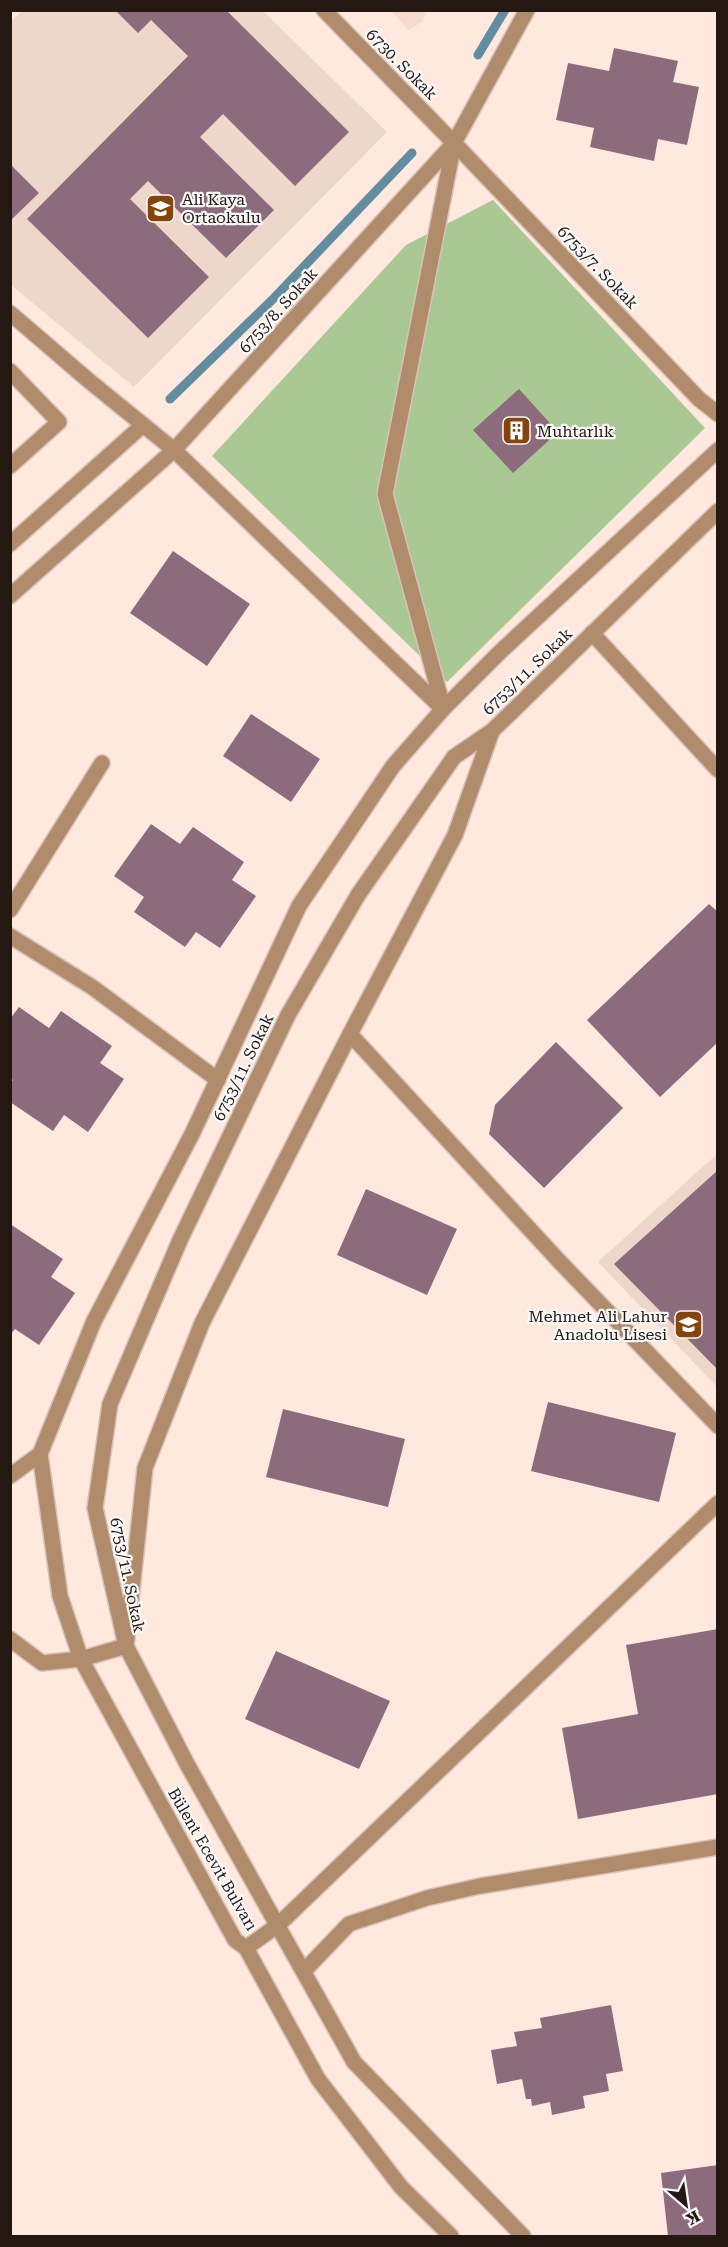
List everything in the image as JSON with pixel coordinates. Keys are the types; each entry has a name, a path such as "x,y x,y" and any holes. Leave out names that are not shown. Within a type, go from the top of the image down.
{"street":[{"name":"6730. Sokak","path":"324,10 454,143"},
{"name":"6753/8. Sokak","path":"10,596 174,450 454,143 527,10"},
{"name":"6753/7. Sokak","path":"454,143 699,399 717,414"},
{"path":"443,709 385,494 454,143"},
{"path":"10,313 174,450 443,709"},
{"path":"10,371 59,422 10,466"},
{"path":"10,544 143,425"},
{"name":"6753/11. Sokak","path":"40,1454 94,1321 192,1134 298,906 393,766 443,709 500,652 717,450"},
{"name":"6753/11. Sokak","path":"10,1638 42,1663 81,1659 126,1646 95,1508 110,1404 180,1240 288,1015 358,895 454,758 492,731 717,511"},
{"path":"592,633 717,770"},
{"path":"126,1646 145,1468 202,1323 455,835 492,731"},
{"path":"10,910 102,763"},
{"path":"10,936 92,987 218,1080"},
{"path":"350,1034 559,1261 717,1426"},
{"path":"10,1476 40,1454"},
{"name":"Bülent Ecevit Bulvarı","path":"40,1454 60,1596 81,1659 235,1940 246,1948 318,2079 401,2187 451,2236"},
{"path":"246,1948 278,1925 717,1503"},
{"name":"Bülent Ecevit Bulvarı","path":"126,1646 187,1764 354,2062 523,2236"},
{"path":"304,1971 349,1924 427,1898 480,1886 717,1847"}],"shaded area":[{"name":"Ali Kaya Ortaokulu","path":"24,10 263,11 387,132 134,387 11,285 10,22"},
{"path":"392,11 426,11 422,22 408,30"},
{"name":"Mehmet Ali Lahur Anadolu Lisesi","path":"717,1154 717,1387 598,1262"}],"green space":[{"path":"493,200 705,428 447,682 212,456 406,245"}],"building":[{"name":"Ali Kaya Ortaokulu","path":"115,10 226,10 349,132 295,186 223,114 200,137 274,210 226,258 148,181 130,199 209,277 148,338 27,219 188,56 151,20 138,33"},
{"path":"614,48 678,61 673,82 699,87 687,145 658,139 654,161 590,147 594,128 556,120 568,63 609,71"},
{"path":"10,164 39,193 10,221"},
{"name":"Muhtarlık","path":"519,389 558,432 513,473 473,430"},
{"path":"173,551 250,604 207,666 130,613"},
{"path":"251,714 320,759 291,802 223,756"},
{"path":"151,824 180,844 193,827 244,862 232,880 256,896 220,948 196,932 185,947 134,912 144,897 114,876"},
{"path":"709,904 718,912 718,1042 660,1097 587,1020"},
{"path":"19,1007 49,1028 61,1011 112,1046 100,1063 124,1079 88,1132 64,1115 53,1131 10,1102 10,1083 13,1080 10,1078 10,1019"},
{"path":"556,1042 623,1108 544,1188 489,1134 495,1105"},
{"name":"Mehmet Ali Lahur Anadolu Lisesi","path":"718,1170 718,1370 614,1264"},
{"path":"366,1189 457,1229 427,1295 337,1255"},
{"path":"10,1224 63,1259 51,1277 75,1293 39,1345 15,1329 10,1335"},
{"path":"548,1402 676,1433 659,1502 531,1471"},
{"path":"283,1409 405,1439 388,1507 266,1477"},
{"path":"718,1629 718,1794 578,1819 562,1728 638,1714 626,1645"},
{"path":"276,1651 390,1701 359,1769 245,1719"},
{"path":"611,2005 623,2071 606,2074 609,2091 583,2096 585,2108 552,2115 550,2102 532,2106 531,2099 526,2099 522,2079 497,2084 491,2050 517,2046 514,2032 542,2028 540,2018"},
{"path":"718,2165 718,2236 668,2236 661,2173"}],"waterway":[{"path":"478,55 505,10"},
{"path":"170,399 273,299 412,153"}],"place":[{"name":"Ali Kaya Ortaokulu","path":"161,208"},
{"name":"Muhtarlık","path":"516,431"},
{"name":"Mehmet Ali Lahur Anadolu Lisesi","path":"688,1325"}]}
